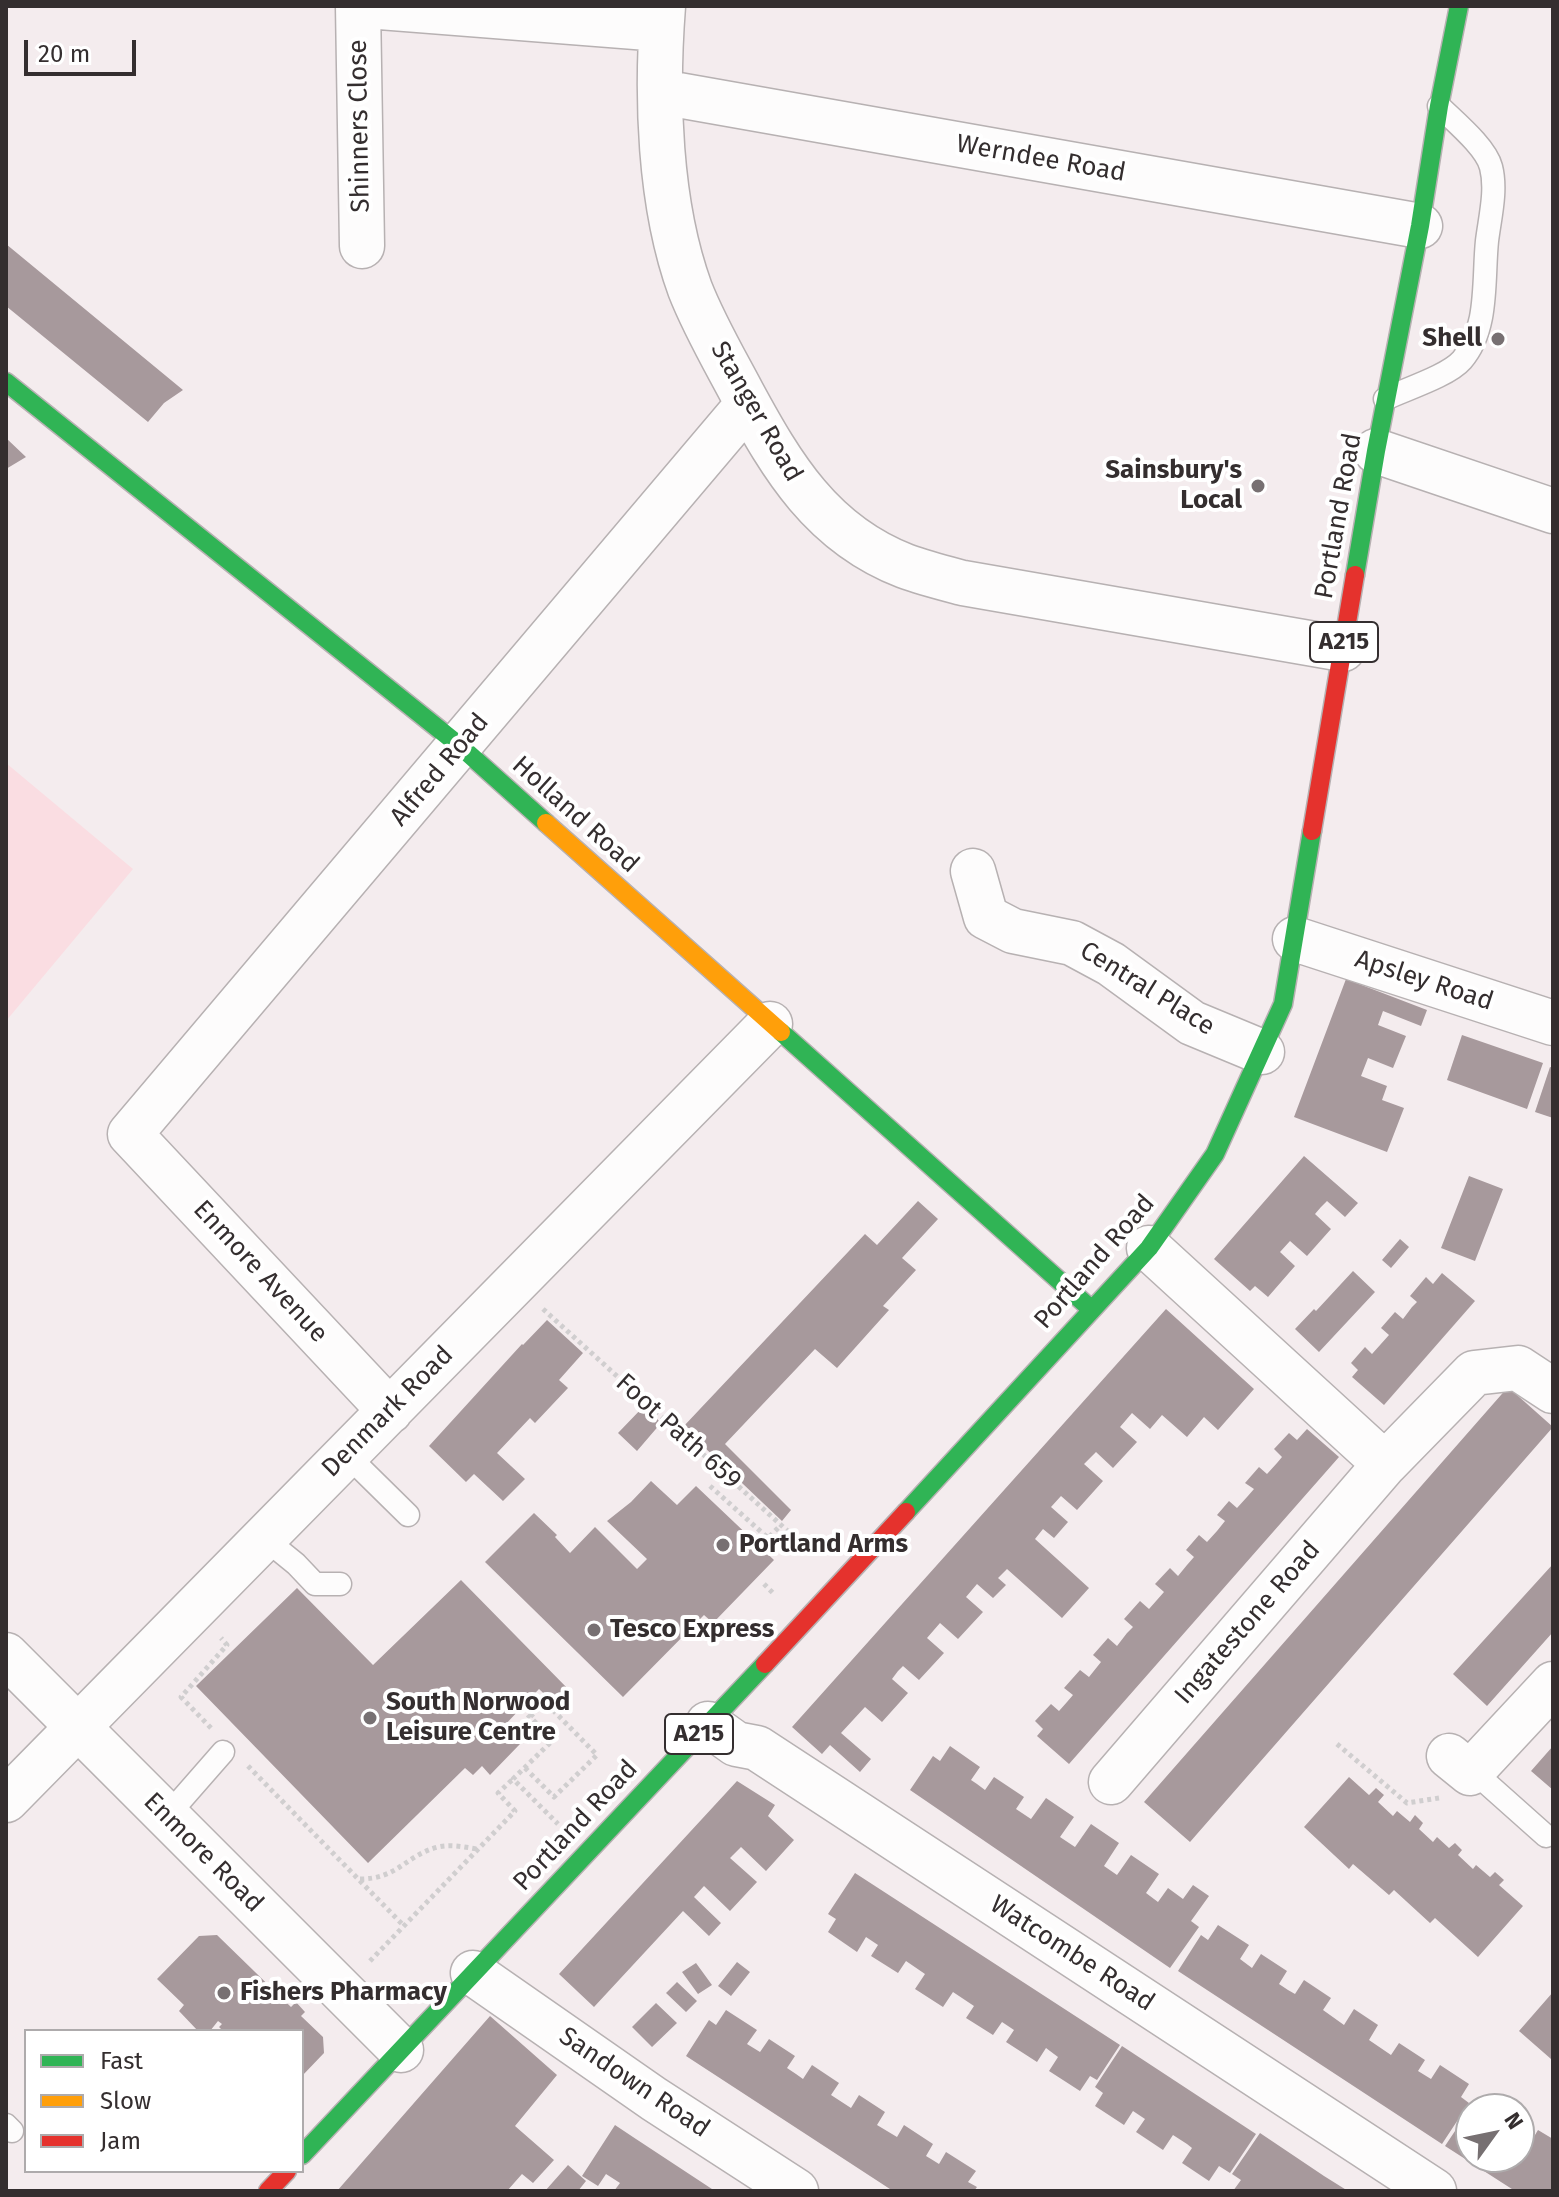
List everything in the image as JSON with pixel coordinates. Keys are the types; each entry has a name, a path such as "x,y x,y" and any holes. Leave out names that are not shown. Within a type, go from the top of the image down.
{"main road":[{"name":"Portland Road","path":"304,2153 708,1724 1149,1248 1215,1154 1283,1004 1385,399 1459,6"},
{"name":"Holland Road","path":"6,382 460,746 1091,1309"},
{"path":"268,2191 285,2173"}],"street":[{"name":"Shinners Close","path":"358,6 362,246"},
{"name":"Shinners Close","path":"367,6 662,17"},
{"name":"Stanger Road","path":"662,17 661,92 666,186 682,263 699,310 773,449 805,494 829,519 853,538 903,565 963,583 1343,649"},
{"name":"Werndee Road","path":"661,92 1420,226"},
{"name":"Alfred Road","path":"130,1134 748,404"},
{"path":"1376,451 1553,511"},
{"name":"Central Place","path":"973,871 986,917 1013,931 1072,943 1111,964 1192,1023 1262,1052"},
{"name":"Apsley Road","path":"1295,939 1553,1023"},
{"name":"Denmark Road","path":"6,1800 770,1024"},
{"name":"Enmore Avenue","path":"130,1134 390,1411"},
{"path":"1149,1248 1385,1464"},
{"name":"Ingatestone Road","path":"1111,1782 1385,1464 1474,1373 1518,1368 1553,1391"},
{"name":"Enmore Road","path":"6,1655 401,2050"},
{"path":"1464,1767 1553,1684"},
{"name":"Watcombe Road","path":"708,1724 736,1744 757,1748 1434,2191"},
{"name":"Sandown Road","path":"473,1973 654,2099 796,2191"}],"lane":[{"path":"1385,399 1454,369 1476,337 1483,305 1493,190 1491,167 1486,156 1439,106"},
{"path":"345,1453 408,1515"},
{"path":"264,1538 315,1584 340,1584"},
{"path":"167,1816 228,1750"},
{"path":"1464,1767 1546,1836"}],"path":[{"name":"Foot Path 659","path":"516,1284 841,1580"},
{"path":"710,1486 768,1538 781,1525"},
{"path":"764,1584 773,1593"},
{"path":"192,1612 227,1645 181,1697 228,1750 404,1926"},
{"path":"525,1768 554,1797 597,1755 545,1702 530,1717"},
{"path":"341,1991 515,1811 498,1793 553,1740 522,1709"},
{"path":"1337,1744 1407,1803 1446,1797 1464,1767"},
{"path":"513,1779 587,1853"},
{"path":"359,1879 390,1875 438,1847 478,1849"}],"shaded area":[{"path":"6,763 133,869 6,1021"}],"building":[{"path":"6,244 183,390 164,403 148,422 6,306"},
{"path":"6,438 26,457 6,469"},
{"path":"1346,979 1427,1010 1421,1026 1383,1011 1378,1025 1406,1036 1393,1068 1368,1058 1361,1076 1387,1086 1382,1100 1404,1108 1387,1152 1294,1117"},
{"path":"1462,1035 1543,1063 1527,1109 1447,1080"},
{"path":"1550,1067 1553,1068 1553,1118 1535,1112"},
{"path":"1304,1156 1358,1203 1345,1217 1327,1201 1321,1207 1315,1214 1331,1229 1307,1256 1290,1241 1280,1252 1295,1266 1268,1297 1255,1286 1250,1291 1214,1259"},
{"path":"1469,1176 1503,1189 1475,1261 1441,1248"},
{"path":"918,1201 938,1219 902,1258 916,1270 883,1306 889,1310 837,1368 815,1349 725,1444 791,1510 782,1521 683,1427 865,1234 877,1245"},
{"path":"1400,1239 1409,1247 1391,1268 1382,1260"},
{"path":"1353,1271 1375,1292 1319,1352 1295,1329"},
{"path":"1442,1273 1475,1301 1384,1405 1352,1377 1358,1370 1351,1363 1365,1347 1372,1354 1389,1335 1381,1328 1395,1312 1403,1319 1417,1302 1410,1296 1426,1277 1433,1284"},
{"path":"1166,1309 1254,1389 1218,1430 1204,1417 1187,1437 1162,1415 1150,1429 1132,1413 1120,1427 1137,1442 1113,1468 1096,1452 1084,1464 1103,1481 1077,1510 1061,1496 1051,1507 1068,1522 1054,1538 1043,1529 1035,1539 1089,1588 1062,1618 1007,1569 998,1578 1006,1585 993,1598 977,1584 966,1597 983,1612 958,1639 940,1623 927,1638 944,1653 919,1680 903,1666 898,1671 892,1679 908,1693 882,1722 865,1707 841,1733 871,1759 860,1772 830,1745 822,1754 792,1727"},
{"path":"547,1320 583,1353 559,1380 568,1388 535,1423 530,1418 497,1453 525,1479 503,1501 474,1474 466,1482 429,1446"},
{"path":"1508,1387 1553,1427 1190,1842 1144,1802"},
{"path":"644,1406 661,1423 637,1451 618,1433"},
{"path":"1307,1429 1339,1457 1069,1764 1037,1736 1043,1729 1035,1721 1051,1704 1059,1711 1073,1695 1064,1688 1080,1670 1089,1677 1101,1662 1093,1655 1108,1638 1117,1646 1133,1627 1124,1619 1140,1601 1149,1609 1164,1592 1155,1584 1170,1568 1178,1576 1194,1557 1186,1550 1199,1535 1207,1542 1225,1521 1217,1515 1229,1501 1237,1508 1254,1489 1245,1483 1259,1467 1267,1474 1282,1457 1274,1449 1289,1433 1297,1440"},
{"path":"651,1481 677,1505 696,1486 774,1560 713,1623 704,1615 623,1697 485,1562 534,1513 570,1553 595,1527 637,1569 647,1559 607,1521"},
{"path":"1553,1564 1553,1632 1487,1706 1453,1674"},
{"name":"South Norwood Leisure Centre","path":"461,1580 572,1693 558,1707 539,1689 503,1727 520,1744 490,1775 482,1766 473,1775 465,1768 368,1863 196,1686 297,1588 373,1665"},
{"path":"950,1746 980,1767 971,1780 985,1790 994,1777 1024,1797 1016,1809 1031,1819 1046,1798 1074,1817 1060,1837 1075,1847 1091,1824 1119,1843 1104,1866 1117,1875 1131,1855 1159,1874 1146,1893 1158,1902 1168,1888 1183,1899 1193,1885 1209,1896 1191,1921 1199,1927 1170,1968 910,1790 933,1756 940,1761"},
{"path":"1553,1746 1553,1790 1531,1771"},
{"path":"1349,1777 1369,1795 1376,1788 1384,1795 1378,1802 1393,1816 1397,1811 1410,1822 1415,1815 1423,1823 1419,1829 1433,1842 1437,1837 1449,1848 1455,1843 1462,1850 1458,1855 1473,1869 1476,1865 1490,1877 1495,1872 1504,1880 1499,1885 1523,1906 1478,1957 1435,1918 1430,1923 1394,1890 1389,1895 1353,1864 1349,1869 1304,1827"},
{"path":"737,1781 775,1805 768,1816 794,1840 766,1871 741,1847 730,1858 757,1882 730,1911 704,1886 694,1897 721,1923 709,1936 683,1911 594,2007 559,1974"},
{"path":"855,1873 1120,2045 1097,2080 1090,2076 1080,2091 1049,2071 1058,2057 1046,2048 1037,2062 1006,2042 1014,2030 1002,2022 993,2035 966,2018 974,2006 953,1992 943,2007 915,1989 925,1974 906,1961 898,1973 871,1956 878,1945 866,1937 857,1952 828,1932 836,1919 828,1914"},
{"path":"1218,1925 1249,1945 1240,1959 1252,1968 1261,1954 1287,1971 1279,1984 1288,1990 1295,1994 1304,1980 1331,1998 1323,2010 1344,2025 1354,2009 1378,2025 1369,2040 1391,2055 1399,2043 1425,2060 1418,2071 1431,2079 1440,2065 1469,2084 1463,2093 1455,2093 1455,2124 1442,2144 1178,1971 1201,1935 1208,1940"},
{"path":"217,1935 291,2007 296,2002 305,2012 301,2016 323,2037 324,2053 304,2074 304,2029 221,2029 222,2024 218,2021 212,2029 196,2029 179,2011 184,2005 157,1979 199,1936"},
{"path":"737,1962 750,1972 731,1996 718,1986"},
{"path":"696,1963 712,1985 698,1994 682,1972"},
{"path":"677,1982 697,2001 686,2012 666,1993"},
{"path":"1553,1992 1553,2056 1551,2059 1519,2031"},
{"path":"656,2003 677,2023 652,2047 632,2027"},
{"path":"726,2010 757,2030 747,2044 760,2052 769,2039 795,2056 787,2068 803,2079 812,2065 839,2083 831,2095 851,2108 859,2095 885,2112 877,2125 897,2137 904,2125 933,2144 926,2156 939,2164 946,2152 976,2171 968,2182 977,2187 974,2191 893,2191 686,2056 709,2020 716,2025"},
{"path":"490,2016 557,2075 515,2126 554,2160 533,2183 522,2174 507,2191 337,2191"},
{"path":"1122,2046 1256,2134 1230,2173 1219,2166 1209,2181 1182,2163 1192,2148 1187,2144 1173,2135 1163,2150 1136,2132 1145,2119 1133,2111 1124,2125 1095,2106 1103,2093 1095,2087"},
{"path":"615,2125 715,2191 614,2191 620,2183 606,2174 598,2186 582,2176"},
{"path":"1538,2130 1553,2139 1553,2191 1515,2191 1487,2173 1535,2173 1535,2135"},
{"path":"1455,2131 1455,2152 1445,2146"},
{"path":"1260,2133 1348,2191 1233,2191 1241,2180 1232,2174"},
{"path":"568,2165 586,2181 578,2191 545,2191"}],"traffic: fast":[{"path":"1355,575 1459,6"},
{"path":"6,382 460,746 546,823"},
{"path":"906,1512 1149,1248 1215,1154 1283,1004 1312,831"},
{"path":"781,1032 1091,1309"},
{"path":"304,2153 765,1664"}],"traffic: slow":[{"path":"546,823 781,1032"}],"traffic: jam":[{"path":"1312,831 1355,575"},
{"path":"765,1664 906,1512"},
{"path":"268,2191 285,2173"}],"place":[{"name":"Shell","path":"1498,339"},
{"name":"Sainsbury's Local","path":"1258,486"},
{"name":"Portland Arms","path":"723,1545"},
{"name":"Tesco Express","path":"594,1630"},
{"name":"South Norwood Leisure Centre","path":"370,1718"},
{"name":"Fishers Pharmacy","path":"224,1993"}]}
